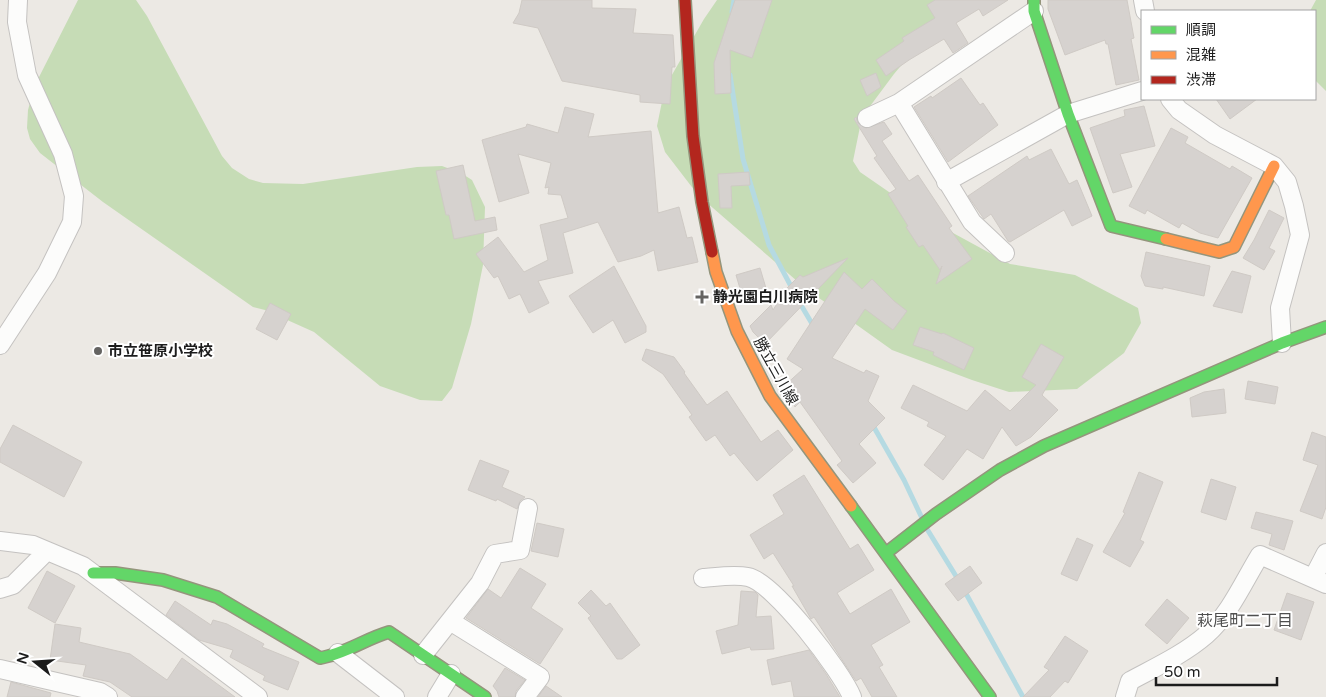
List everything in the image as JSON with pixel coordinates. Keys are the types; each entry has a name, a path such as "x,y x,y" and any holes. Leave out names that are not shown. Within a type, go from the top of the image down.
{"street":[{"path":"0,346 47,273 72,222 74,196 63,154 27,75 17,22 18,0"},
{"name":"勝立三川線","path":"685,0 693,136 702,202 716,272 737,331 770,396 990,697"},
{"path":"867,118 899,103 1034,6 1068,114 1111,226 1219,252 1234,247 1274,166"},
{"path":"946,182 1068,114 1141,91"},
{"path":"1171,100 1178,110 1215,135 1274,166 1287,182 1300,235 1280,308 1282,343"},
{"path":"899,103 972,222 1004,253"},
{"path":"886,553 936,514 1000,470 1044,446 1282,343 1326,327"},
{"path":"423,655 480,583 495,554 520,550 528,508"},
{"path":"0,541 32,545 83,566 258,697"},
{"path":"0,589 13,585 46,551"},
{"path":"1125,697 1130,681 1184,652 1208,634 1225,613 1260,555 1319,581 1326,553"},
{"path":"93,574 115,573 163,580 217,597 320,658 329,658 376,635 388,632 485,697"},
{"path":"703,578 726,576 750,577 769,590 820,644 847,685 852,697"},
{"path":"450,621 540,677 525,697"},
{"path":"338,653 395,697"},
{"path":"0,669 100,692 108,697"},
{"path":"437,697 451,674"}],"green space":[{"path":"78,0 136,0 147,16 222,156 232,168 249,179 263,183 303,184 417,167 442,166 461,173 472,180 485,207 483,265 471,324 452,388 442,401 420,400 380,386 314,332 265,310 253,307 103,202 40,153 30,139 27,128 28,110 35,85"},
{"path":"717,0 956,0 894,74 862,117 853,161 860,172 931,221 1010,264 1075,275 1138,308 1141,323 1124,353 1077,389 1009,392 892,350 805,288 698,195 665,152 657,126 665,87"},
{"path":"1316,0 1326,0 1326,91 1316,81 1316,10 1311,10"}],"building":[{"path":"522,0 592,0 592,8 636,9 633,33 673,35 675,67 672,67 670,104 640,102 640,95 562,81 538,28 513,23 519,13"},
{"path":"735,0 772,0 752,58 730,50 731,93 715,94 714,63"},
{"path":"935,0 1008,0 983,16 979,9 956,23 968,43 953,53 944,39 886,76 876,60 904,41 902,38 935,18 927,5"},
{"path":"1048,0 1127,0 1134,38 1131,39 1139,80 1116,85 1108,44 1106,44 1105,40 1065,55 1048,9"},
{"path":"876,73 881,87 867,96 860,80"},
{"path":"961,78 980,105 983,103 998,125 948,162 914,107 931,96 932,98"},
{"path":"1217,100 1256,100 1230,119"},
{"path":"1144,106 1155,146 1120,154 1132,187 1113,193 1090,128 1125,116 1124,110"},
{"path":"565,107 594,114 588,137 651,131 658,213 679,207 687,238 692,237 698,262 658,271 654,250 641,256 618,262 598,222 563,233 573,273 538,281 549,303 529,313 520,294 509,299 498,276 494,278 476,254 498,237 524,272 548,260 540,225 568,218 561,195 548,194 549,187 545,188 551,163 518,154 529,193 499,202 482,140 526,127 527,124 558,133"},
{"path":"856,117 858,123 866,128 884,122 892,134 882,141 909,181 918,175 952,226 949,228 972,259 936,284 942,266 940,270 923,245 919,247 906,227 908,226 888,194 896,189 874,158 877,156 854,119"},
{"path":"1171,128 1188,137 1185,143 1230,169 1232,166 1252,178 1218,238 1200,233 1182,223 1179,228 1147,210 1145,214 1129,206"},
{"path":"1051,149 1069,184 1077,180 1092,216 1072,226 1064,210 1010,242 991,214 984,219 968,196 1027,156 1029,160"},
{"path":"463,165 475,221 495,217 497,230 454,239 449,215 446,215 436,171"},
{"path":"749,172 750,185 731,186 732,208 720,208 718,174"},
{"path":"1269,210 1284,218 1269,248 1275,251 1264,270 1243,258"},
{"path":"1146,252 1210,266 1204,296 1163,287 1163,289 1145,286 1141,276"},
{"path":"848,258 765,344 753,332 750,326 771,305 773,310 787,288 800,275 803,277"},
{"path":"614,266 646,326 646,332 625,343 613,320 593,333 569,296"},
{"path":"760,268 768,295 744,302 736,275"},
{"path":"1232,271 1251,276 1242,313 1213,306"},
{"path":"844,272 862,289 872,279 907,311 893,330 865,309 832,358 864,373 866,370 879,376 868,401 885,418 859,444 876,463 853,483 837,465 842,461 800,402 795,407 782,388 803,369 787,359"},
{"path":"270,303 291,314 277,340 256,329"},
{"path":"920,327 943,333 974,348 964,370 933,355 934,352 913,345"},
{"path":"1041,344 1064,357 1042,395 1058,410 1031,437 1016,446 1002,427 983,459 967,449 943,480 924,465 946,436 927,426 929,422 901,408 913,385 967,411 985,390 1010,411 1036,385 1022,377"},
{"path":"646,349 674,357 707,405 727,391 761,442 778,430 793,450 757,481 734,453 730,456 715,435 706,441 689,417 692,415 663,374 642,360"},
{"path":"1248,381 1278,387 1275,404 1245,399"},
{"path":"1224,389 1226,413 1192,417 1190,398 1204,392"},
{"path":"13,425 82,462 64,497 0,462 0,449"},
{"path":"1312,432 1326,437 1326,507 1322,519 1300,511 1318,465 1303,460"},
{"path":"480,460 509,471 502,487 525,497 520,501 517,509 497,499 496,501 468,490"},
{"path":"1139,472 1163,482 1140,540 1144,542 1130,567 1103,552 1125,513 1123,512"},
{"path":"804,475 850,549 858,544 874,570 837,593 850,614 891,589 910,622 871,645 883,665 879,667 897,697 872,697 861,678 856,681 814,617 811,619 792,586 794,586 773,553 764,559 750,535 784,514 773,495"},
{"path":"1211,479 1236,487 1226,520 1201,512"},
{"path":"1256,512 1293,521 1284,550 1269,545 1272,534 1251,528"},
{"path":"537,523 564,529 558,557 531,551"},
{"path":"1077,538 1093,545 1077,581 1061,574"},
{"path":"970,566 982,583 958,601 945,584"},
{"path":"520,568 546,584 531,608 563,629 540,664 466,618 488,589 501,598"},
{"path":"47,571 75,586 55,623 28,608"},
{"path":"591,590 606,606 610,603 640,645 622,659 617,659 588,618 591,616 578,603"},
{"path":"741,591 755,592 758,595 756,617 771,616 774,649 751,650 750,647 722,654 716,631 738,625"},
{"path":"1287,593 1314,602 1301,640 1274,630"},
{"path":"1167,599 1189,618 1167,644 1145,625"},
{"path":"175,601 211,625 213,620 227,624 264,644 262,647 299,662 288,690 263,680 265,676 230,657 233,650 199,640 166,615"},
{"path":"55,624 81,628 79,642 130,654 167,680 182,658 235,697 132,697 110,682 83,676 86,665 50,660"},
{"path":"1065,636 1088,651 1068,683 1065,681 1050,697 1023,697 1049,670 1044,667"},
{"path":"809,650 840,697 794,697 791,681 772,685 767,660"},
{"path":"505,668 525,680 516,691 515,697 499,697 493,686"},
{"path":"11,682 51,693 50,697 7,697"},
{"path":"546,686 562,697 538,697"}],"waterway":[{"path":"732,12 734,0"},
{"path":"730,75 743,159 769,245 793,290"},
{"path":"798,300 814,327"},
{"path":"871,422 904,480 921,516"},
{"path":"927,529 959,581"},
{"path":"964,590 1023,697"}],"traffic: fast":[{"path":"1034,0 1034,11 1068,114 1111,226 1166,239"},
{"path":"886,553 936,514 1000,470 1044,446 1282,343 1326,327"},
{"path":"851,506 990,697"},
{"path":"93,573 115,573 163,580 217,597 320,658 338,653 389,632 485,697"}],"traffic: slow":[{"path":"1166,239 1219,252 1234,247 1274,166"},
{"path":"712,252 716,272 737,331 770,396 851,506"}],"traffic: jam":[{"path":"685,0 693,136 702,202 712,252"}],"place":[{"name":"静光園白川病院","path":"702,297"},
{"name":"市立笹原小学校","path":"98,351"}],"district":[{"name":"萩尾町二丁目","path":"1245,620"}]}
